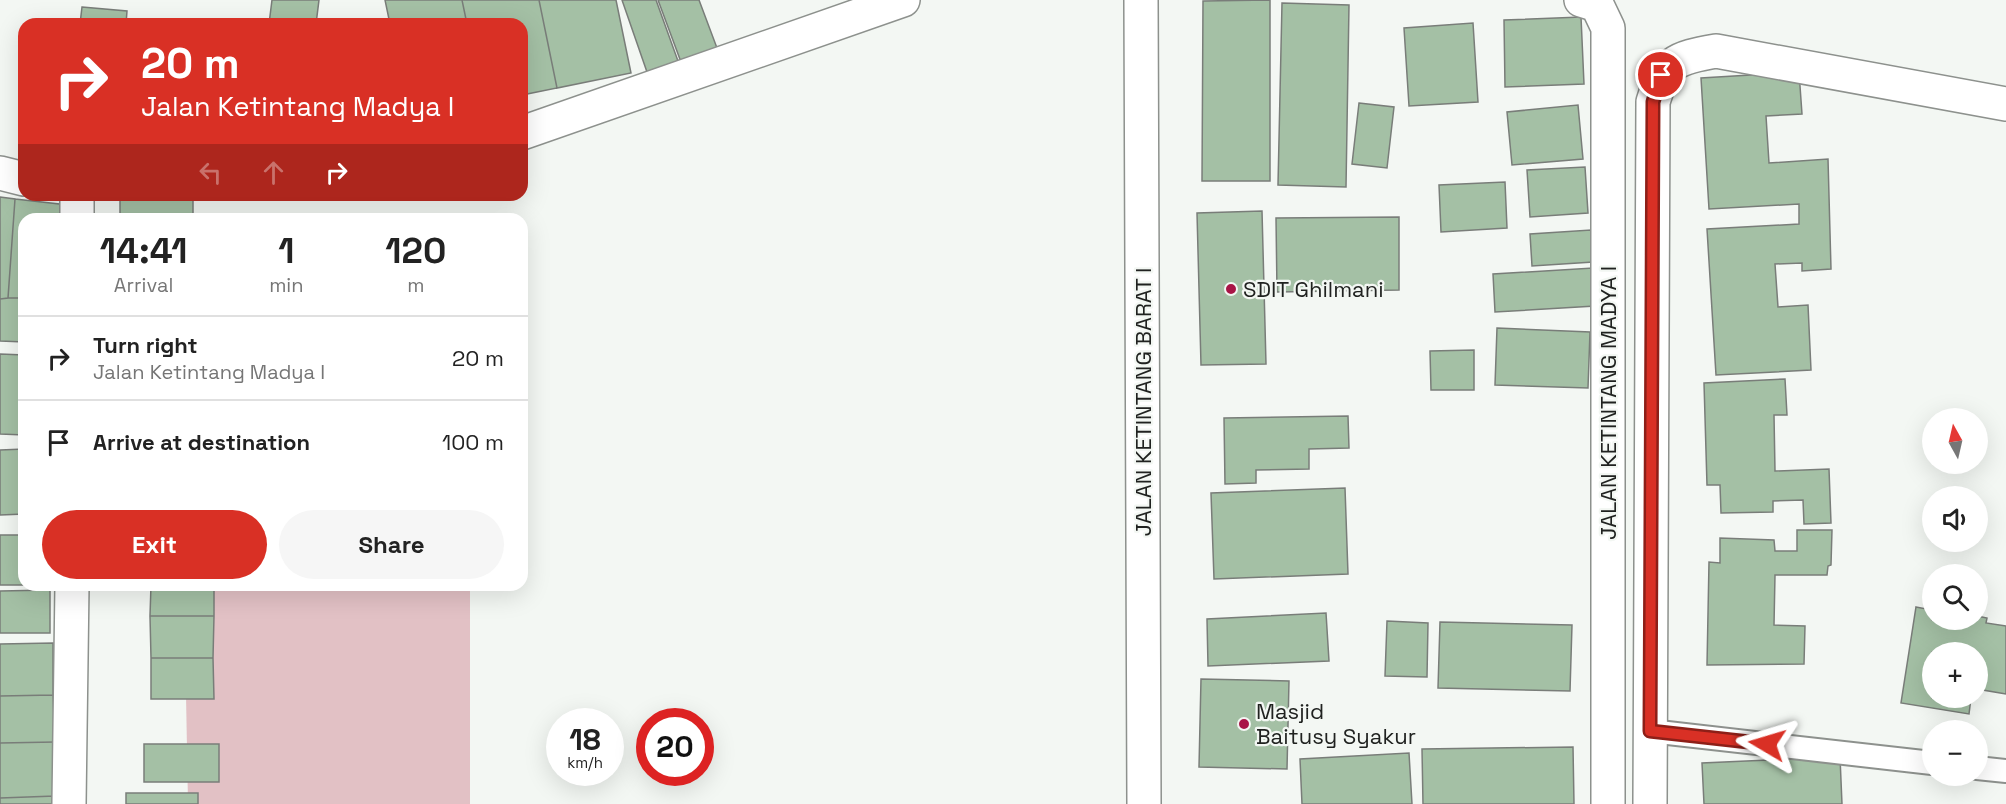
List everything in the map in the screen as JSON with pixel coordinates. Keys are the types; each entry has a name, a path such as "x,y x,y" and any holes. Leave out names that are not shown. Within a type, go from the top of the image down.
{"street":[{"path":"528,131 903,0"},
{"name":"JALAN KETINTANG BARAT I","path":"1141,0 1144,804"},
{"name":"JALAN KETINTANG MADYA I","path":"1588,2 1608,28 1608,804"},
{"name":"JALAN KETINTANG MADYA I","path":"1650,804 1653,102 1661,75 1684,57 1716,51 2006,104"},
{"path":"0,173 18,178"},
{"path":"69,804 72,591"}],"lane":[{"path":"1650,731 1922,762"},
{"path":"1988,769 2006,771"}],"shaded area":[{"path":"184,591 470,591 470,804 188,804"}],"building":[{"path":"272,0 319,0 317,18 270,18"},
{"path":"385,0 462,0 466,18 389,18"},
{"path":"462,0 539,0 557,88 528,94 528,18 466,18"},
{"path":"539,0 616,0 631,73 557,88"},
{"path":"622,0 656,0 678,61 647,72"},
{"path":"658,0 699,0 717,48 681,62"},
{"path":"1270,0 1270,181 1202,181 1203,1"},
{"path":"1282,3 1349,5 1346,187 1278,185"},
{"path":"82,7 127,11 126,18 81,18"},
{"path":"1581,17 1584,84 1505,87 1504,20"},
{"path":"1473,23 1478,102 1409,106 1404,28"},
{"path":"1799,72 1802,114 1766,116 1769,163 1828,159 1831,269 1802,271 1802,263 1775,264 1778,307 1808,305 1811,370 1716,375 1707,229 1799,224 1799,204 1709,209 1701,78"},
{"path":"1359,103 1394,107 1387,168 1352,164"},
{"path":"1578,105 1583,159 1512,165 1507,112"},
{"path":"1585,167 1588,213 1530,217 1527,170"},
{"path":"1505,182 1507,228 1441,232 1439,185"},
{"path":"0,197 15,199 8,298 0,299"},
{"path":"15,199 68,205 67,213 18,213 18,298 8,298"},
{"path":"120,201 193,201 193,213 120,213"},
{"name":"SDIT Ghilmani","path":"1262,211 1266,364 1201,365 1197,213"},
{"path":"1399,217 1399,290 1277,292 1276,218"},
{"path":"1591,230 1593,262 1532,266 1530,234"},
{"path":"1593,268 1595,306 1495,312 1493,274"},
{"path":"18,298 18,342 0,341 0,299"},
{"path":"1497,328 1590,332 1588,388 1495,385"},
{"path":"1474,350 1474,390 1431,390 1430,351"},
{"path":"0,354 18,355 18,435 0,434"},
{"path":"1785,379 1787,415 1774,415 1775,471 1829,469 1831,523 1804,524 1803,500 1773,501 1773,512 1721,513 1720,485 1707,485 1704,383"},
{"path":"1348,416 1349,448 1309,449 1309,469 1256,470 1256,483 1225,484 1224,418"},
{"path":"18,449 18,514 0,515 0,450"},
{"path":"1345,488 1348,574 1214,579 1211,493"},
{"path":"1797,530 1832,530 1831,565 1828,566 1827,575 1775,575 1774,625 1805,626 1804,664 1707,665 1709,562 1720,563 1720,538 1774,540 1775,551 1797,551"},
{"path":"0,535 18,535 18,585 0,585"},
{"path":"0,591 50,591 50,633 0,633"},
{"path":"151,591 214,591 214,616 150,616"},
{"path":"1916,607 1922,608 1922,630 1988,630 1988,623 2006,626 2006,694 1988,691 1988,642 1922,642 1922,706 1901,703"},
{"path":"1326,613 1329,661 1208,666 1207,619"},
{"path":"150,616 214,616 213,658 151,658"},
{"path":"1387,621 1428,623 1427,677 1385,676"},
{"path":"1440,622 1572,625 1570,691 1438,688"},
{"path":"53,643 53,695 0,696 0,644"},
{"path":"151,658 213,658 214,699 151,699"},
{"name":"Masjid Baitusy Syakur","path":"1201,679 1289,681 1287,769 1199,767"},
{"path":"53,695 55,742 0,743 0,696"},
{"path":"1932,708 1970,708 1969,714"},
{"path":"55,742 55,796 0,798 0,743"},
{"path":"144,744 219,744 219,782 144,782"},
{"path":"1573,747 1574,804 1423,804 1422,749"},
{"path":"1409,753 1412,804 1302,804 1300,759"},
{"path":"1840,757 1842,804 1704,804 1702,763"},
{"path":"126,793 198,793 198,804 126,804"},
{"path":"55,796 56,804 0,804 0,798"}],"place":[{"name":"SDIT Ghilmani","path":"1231,289"},
{"name":"Masjid Baitusy Syakur","path":"1244,724"}],"route":[{"path":"1661,75 1653,102 1650,731 1767,744"}]}
